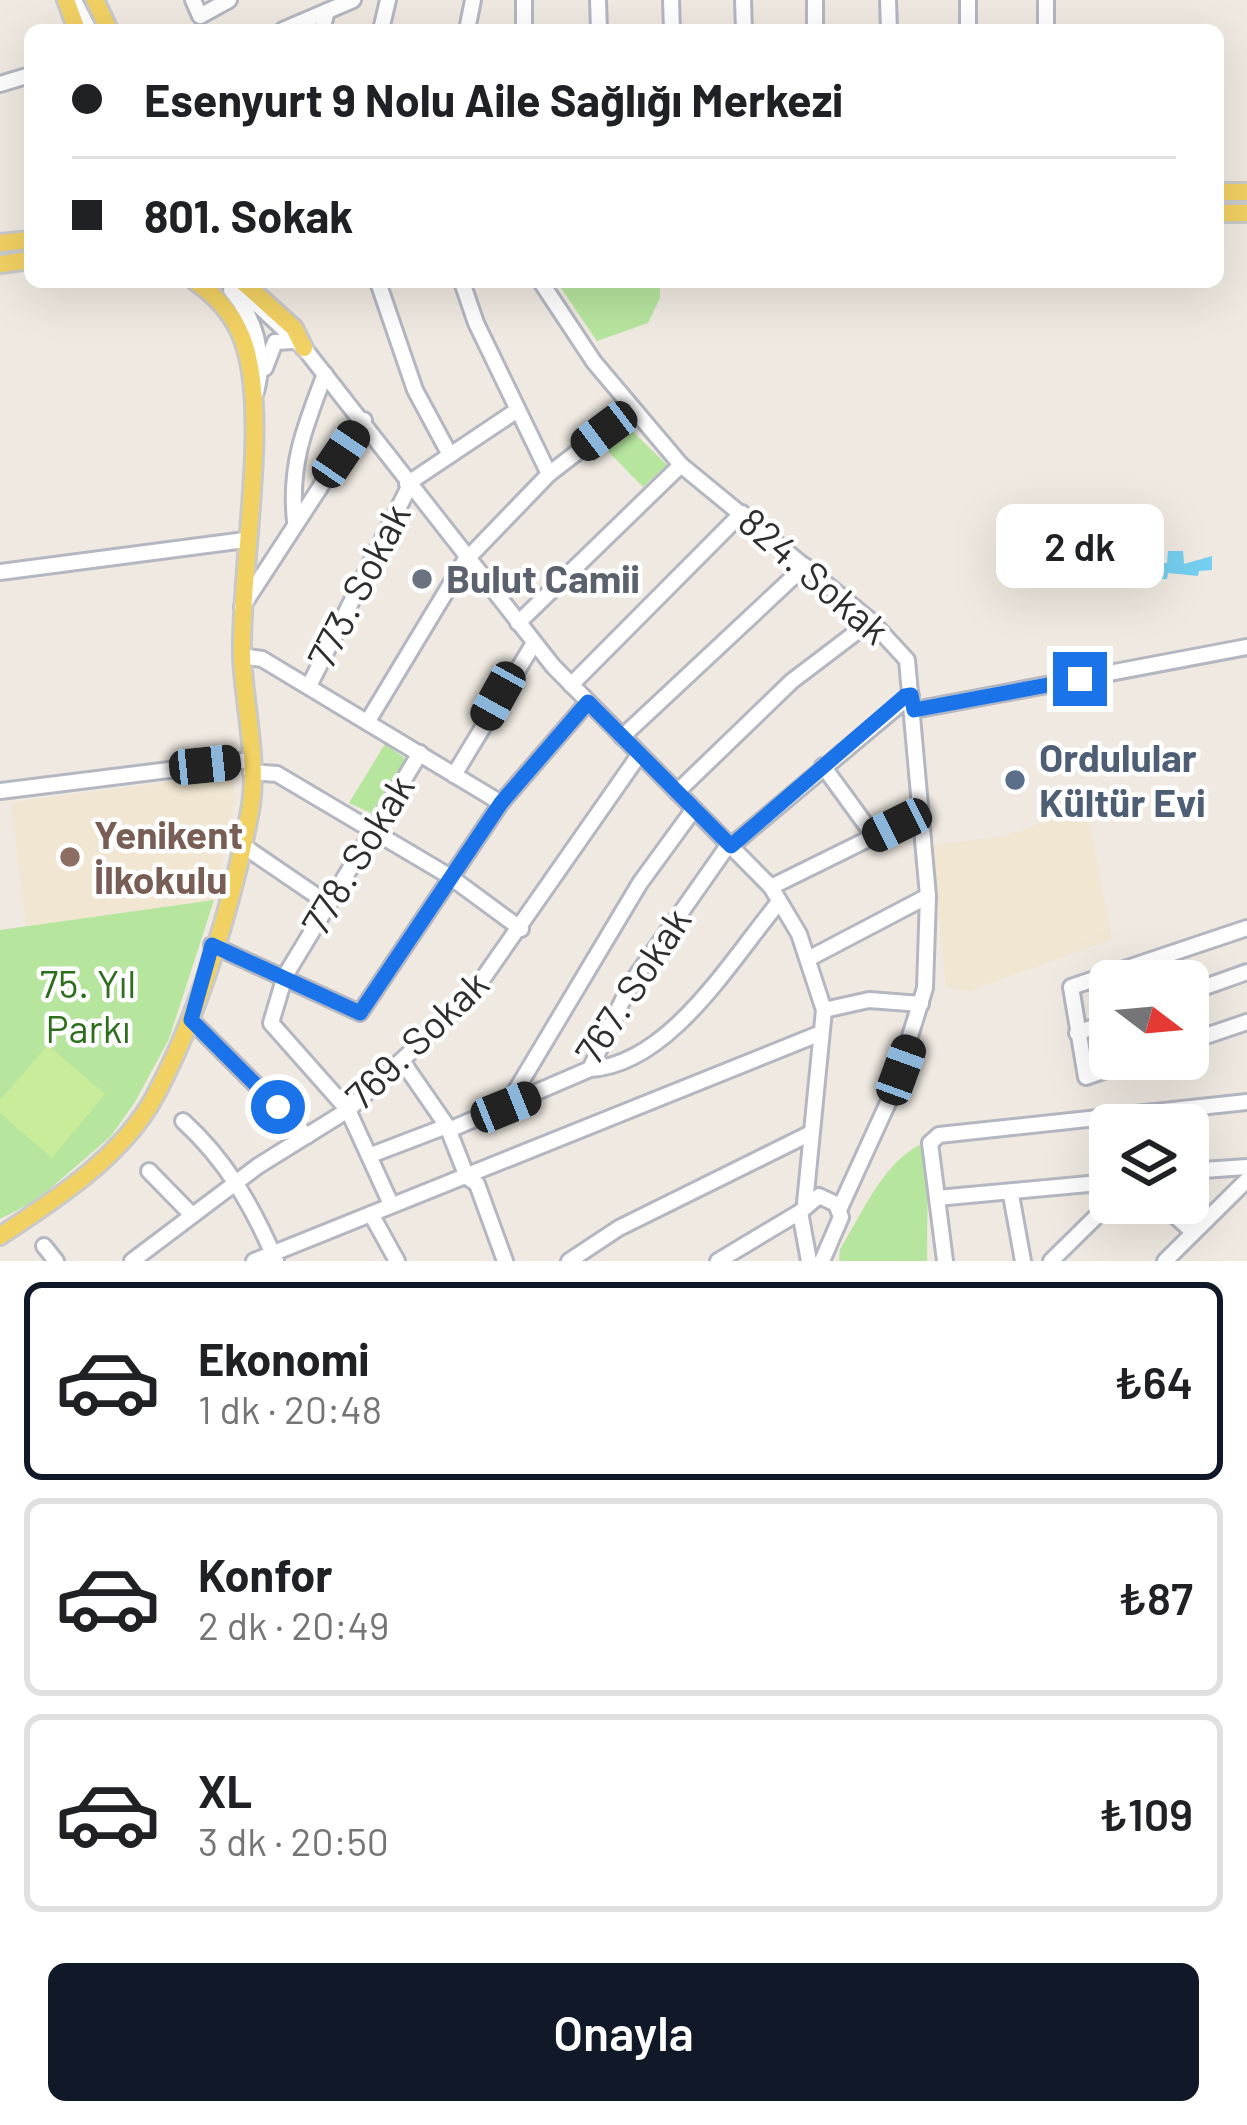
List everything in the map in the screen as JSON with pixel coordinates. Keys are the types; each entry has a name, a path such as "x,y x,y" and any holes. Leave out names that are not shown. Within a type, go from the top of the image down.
{"main road":[{"path":"0,1236 43,1209 119,1144 154,1098 191,1020 251,805 242,607 254,405 238,330 220,302 203,288"},
{"path":"250,288 294,328 299,345"}],"street":[{"path":"193,0 200,16 229,0"},
{"path":"297,24 353,0"},
{"path":"323,24 326,11"},
{"path":"227,288 254,328 259,383"},
{"path":"238,288 299,345 364,420 408,486 534,643 775,895 808,959 824,1010 802,1207 809,1261"},
{"path":"381,288 416,390 450,454"},
{"path":"465,288 516,411 549,474"},
{"name":"824. Sokak","path":"545,288 632,410 682,465 871,621 907,661 929,956 921,1004 892,1094 839,1210"},
{"path":"254,405 275,342 299,345"},
{"path":"296,521 291,479 298,442 325,374"},
{"path":"368,722 468,558 549,474 632,410"},
{"path":"408,486 516,411"},
{"path":"242,607 272,568 296,521 364,420"},
{"path":"518,623 682,465"},
{"name":"773. Sokak","path":"309,686 408,486"},
{"path":"572,685 742,513"},
{"path":"0,572 245,540"},
{"path":"622,737 805,566"},
{"path":"676,792 792,681 871,621"},
{"path":"454,775 534,643"},
{"path":"913,703 1247,647"},
{"path":"242,656 262,659 501,803"},
{"path":"212,945 360,1013 501,803 588,702"},
{"name":"767. Sokak","path":"370,1155 506,1107 590,1069 630,985 730,845 823,766 913,703"},
{"name":"778. Sokak","path":"390,1202 349,1110 271,1023 285,976 420,753"},
{"name":"769. Sokak","path":"132,1261 236,1181 349,1110 470,997 639,755"},
{"path":"0,791 250,766 277,774 449,877 521,929"},
{"path":"823,766 874,836"},
{"path":"506,1107 640,883 694,809"},
{"path":"590,1069 628,1064 662,1042 775,895 919,814"},
{"path":"242,845 327,903"},
{"path":"808,959 928,896"},
{"path":"1089,1076 1070,986 1247,928"},
{"path":"1209,985 1247,971"},
{"path":"824,1010 869,1000 921,1004"},
{"path":"191,1020 308,1136"},
{"path":"1209,1035 1247,1022"},
{"path":"1077,1033 1089,1029"},
{"path":"254,1261 390,1202 466,1177 821,1034"},
{"path":"402,1061 448,1128 466,1177 477,1184 505,1261"},
{"path":"945,1261 930,1143 949,1132 1247,1102"},
{"path":"183,1121 214,1150 236,1181 274,1256"},
{"path":"569,1261 619,1228 812,1133"},
{"path":"1209,1170 1247,1167"},
{"path":"149,1171 190,1214"},
{"path":"1165,1261 1247,1180"},
{"path":"937,1198 1011,1195 1089,1184"},
{"path":"1011,1195 1023,1261"},
{"path":"718,1261 825,1197 839,1210 839,1224 822,1261"},
{"path":"371,1214 398,1261"},
{"path":"1052,1261 1089,1224"},
{"path":"1184,1224 1193,1232"},
{"path":"805,1231 817,1238 831,1235"},
{"path":"44,1246 56,1261"}],"shaded area":[{"path":"233,774 235,798 214,900 26,926 11,802"},
{"path":"1087,808 1112,939 969,991 946,987 931,845 1006,836"}],"green space":[{"path":"561,288 660,288 648,323 597,341"},
{"path":"624,423 667,465 643,487 599,442"},
{"path":"385,744 407,760 371,813 349,803"},
{"name":"75. Yıl Parkı","path":"214,900 169,1039 135,1102 111,1136 37,1200 0,1219 0,930"},
{"path":"48,1045 105,1094 52,1158 0,1113 0,1100"},
{"path":"928,1141 927,1261 839,1261 840,1249 888,1172"}],"water":[{"path":"1168,551 1183,551 1184,564 1212,556 1212,570 1199,571 1198,576 1168,573 1167,579 1155,579 1154,573 1124,578 1124,564 1154,555 1155,563 1167,563"}],"place":[{"name":"Bulut Camii","path":"422,579"},
{"name":"Ordulular Kültür Evi","path":"1015,780"},
{"name":"Yenikent İlkokulu","path":"70,857"}],"route":[{"path":"278,1107 191,1020 212,945 360,1013 501,803 588,702 731,846 905,696 911,695 914,710 1080,679"}]}
